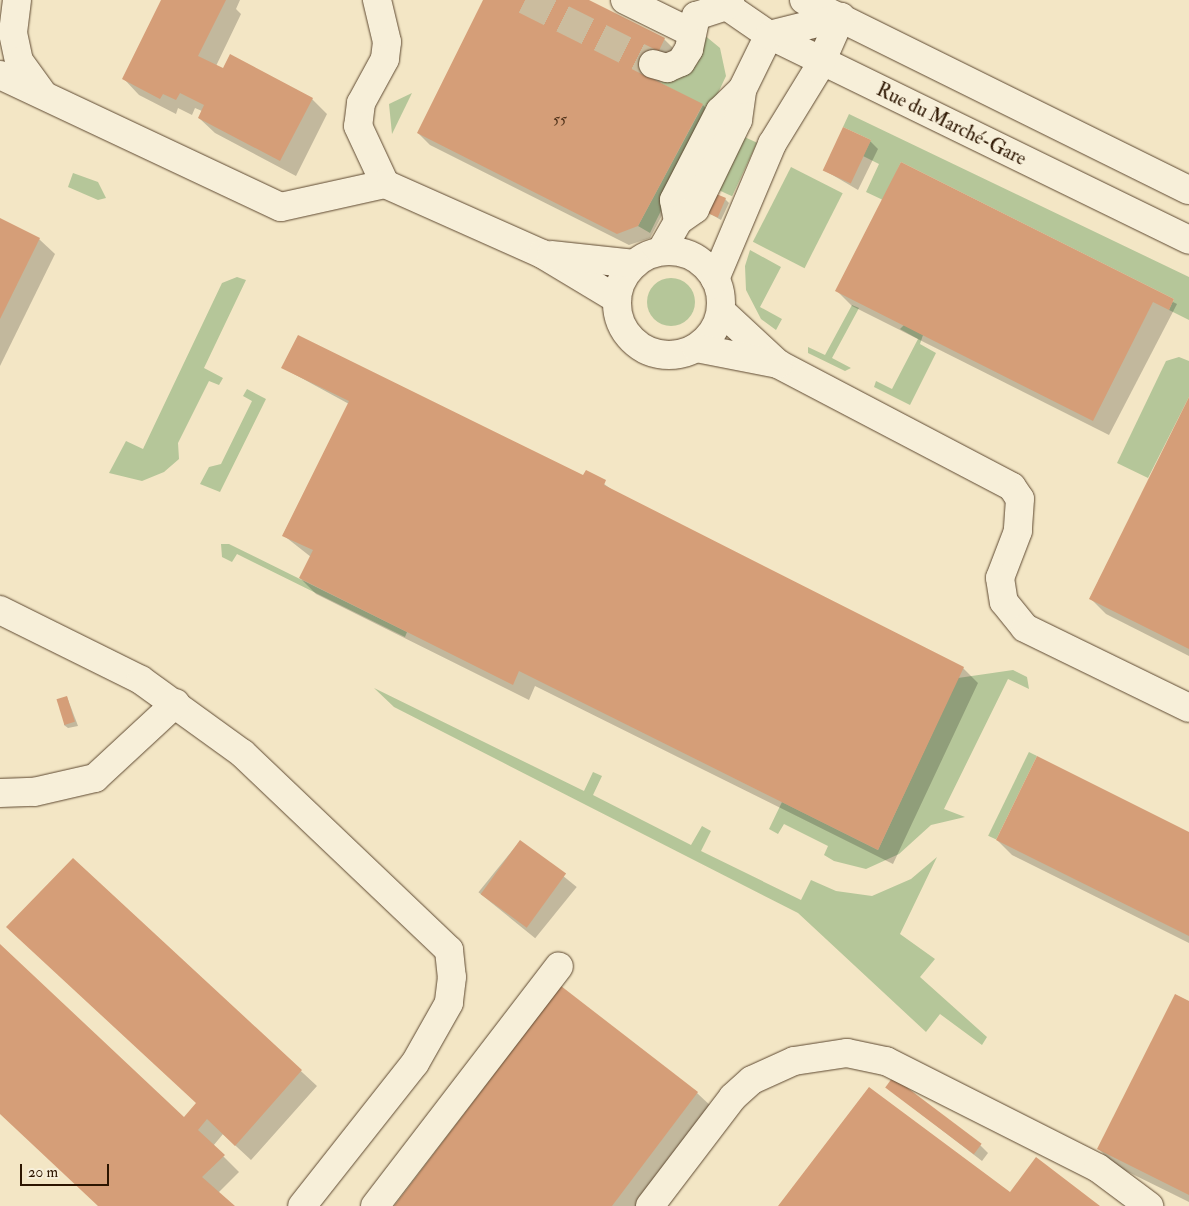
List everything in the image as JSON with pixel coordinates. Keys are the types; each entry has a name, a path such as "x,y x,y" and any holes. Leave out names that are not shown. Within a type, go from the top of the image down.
{"street":[{"path":"17,0 13,33 19,61 48,99"},
{"path":"378,0 387,42 385,59 362,103 358,126 367,154 385,184 542,254 616,299"},
{"path":"625,0 693,24"},
{"path":"804,0 1189,190"},
{"path":"653,64 667,68 681,62 689,49 693,24 725,2"},
{"name":"Rue du Marché-Gare","path":"725,2 768,35 1186,234"},
{"path":"661,252 678,221 695,209 738,120 742,90 768,35 841,17"},
{"path":"696,348 716,326 721,312 715,278 772,144 822,60 841,17"},
{"path":"0,75 281,207 385,184"},
{"path":"0,96 48,99"},
{"path":"715,278 692,256 661,252 635,264 626,274 616,299 620,324 638,345 667,356 696,348 778,364"},
{"path":"542,254 635,264"},
{"path":"721,312 778,364 1012,486 1020,499 1018,531 1000,578 1004,602 1024,628 1189,708"},
{"path":"0,610 141,680 176,703 242,752 390,890 450,957 448,1003 415,1063 302,1206"},
{"path":"0,793 34,792 95,778 176,703"},
{"path":"375,1206 559,966"},
{"path":"650,1206 733,1097 752,1080 794,1061 847,1052 886,1061 1098,1168 1149,1206"}],"green space":[{"path":"703,34 720,48 726,76 711,108 706,106 701,117 706,120 650,233 638,226 703,105 660,83 697,64"},
{"path":"412,93 392,134 389,104"},
{"path":"849,114 1189,277 1189,320 1169,310 1174,299 901,162 883,200 866,192 879,164 863,156 871,140 843,127"},
{"path":"738,134 757,143 732,196 713,187"},
{"path":"791,167 843,193 805,268 753,242"},
{"path":"73,173 98,182 106,198 98,200 68,187"},
{"path":"750,250 781,267 760,307 782,319 776,330 761,319 746,290 745,266"},
{"path":"237,277 246,280 204,368 223,378 219,385 209,381 178,443 179,459 164,472 142,481 109,473 126,441 143,449 222,283"},
{"path":"666,278 676,278 685,282 691,288 694,293 694,311 685,322 676,326 666,326 657,322 651,316 647,307 647,297 651,288 657,282"},
{"path":"852,305 859,308 832,358 851,368 845,371 808,353 808,347 825,355"},
{"path":"904,325 923,335 920,344 936,353 910,405 874,387 876,381 892,389 918,339 900,329"},
{"path":"1179,357 1189,361 1189,397 1148,478 1117,463 1166,361"},
{"path":"247,389 266,399 220,492 200,484 209,467 221,464 252,401 243,396"},
{"path":"221,544 229,544 407,632 405,637 237,554 232,562 222,557"},
{"path":"1013,670 1027,677 1029,689 1008,679 944,809 965,817 931,825 899,854 866,869 834,861 824,855 828,846 784,824 778,834 769,829 782,802 878,850 958,678"},
{"path":"374,688 584,791 593,772 602,776 593,795 691,845 702,826 711,831 701,851 801,900 811,880 836,891 872,896 911,879 937,857 900,934 935,959 920,977 987,1037 982,1045 940,1014 926,1032 798,913 394,707"},
{"path":"1029,752 1037,756 996,840 988,836"}],"building":[{"path":"161,0 226,0 198,56 223,68 230,54 313,98 280,161 198,118 204,105 180,93 176,100 163,94 160,99 122,79"},
{"path":"483,0 589,0 665,38 647,76 703,104 638,226 617,234 417,133"},
{"path":"843,127 871,140 851,184 823,171"},
{"path":"901,162 1174,299 1169,310 1153,302 1093,421 835,291"},
{"path":"714,193 726,198 718,217 706,212"},
{"path":"0,218 40,238 0,319"},
{"path":"298,335 583,475 586,470 606,480 604,485 964,667 878,850 519,671 513,685 299,578 313,550 282,536 349,401 281,368"},
{"path":"1189,397 1189,649 1089,599"},
{"path":"67,696 75,722 64,725 56,699"},
{"path":"1037,756 1189,832 1189,936 996,840"},
{"path":"520,840 566,874 527,928 481,894"},
{"path":"73,858 302,1070 235,1146 207,1119 198,1130 225,1155 202,1177 235,1206 98,1206 0,1114 0,944 184,1117 196,1103 6,927"},
{"path":"561,986 698,1092 612,1206 394,1206"},
{"path":"1175,994 1189,1001 1189,1195 1097,1149"},
{"path":"893,1077 982,1144 974,1154 885,1087"},
{"path":"869,1087 1010,1192 1036,1157 1100,1206 778,1206"}],"tunnel":[{"path":"525,0 653,64"}]}
